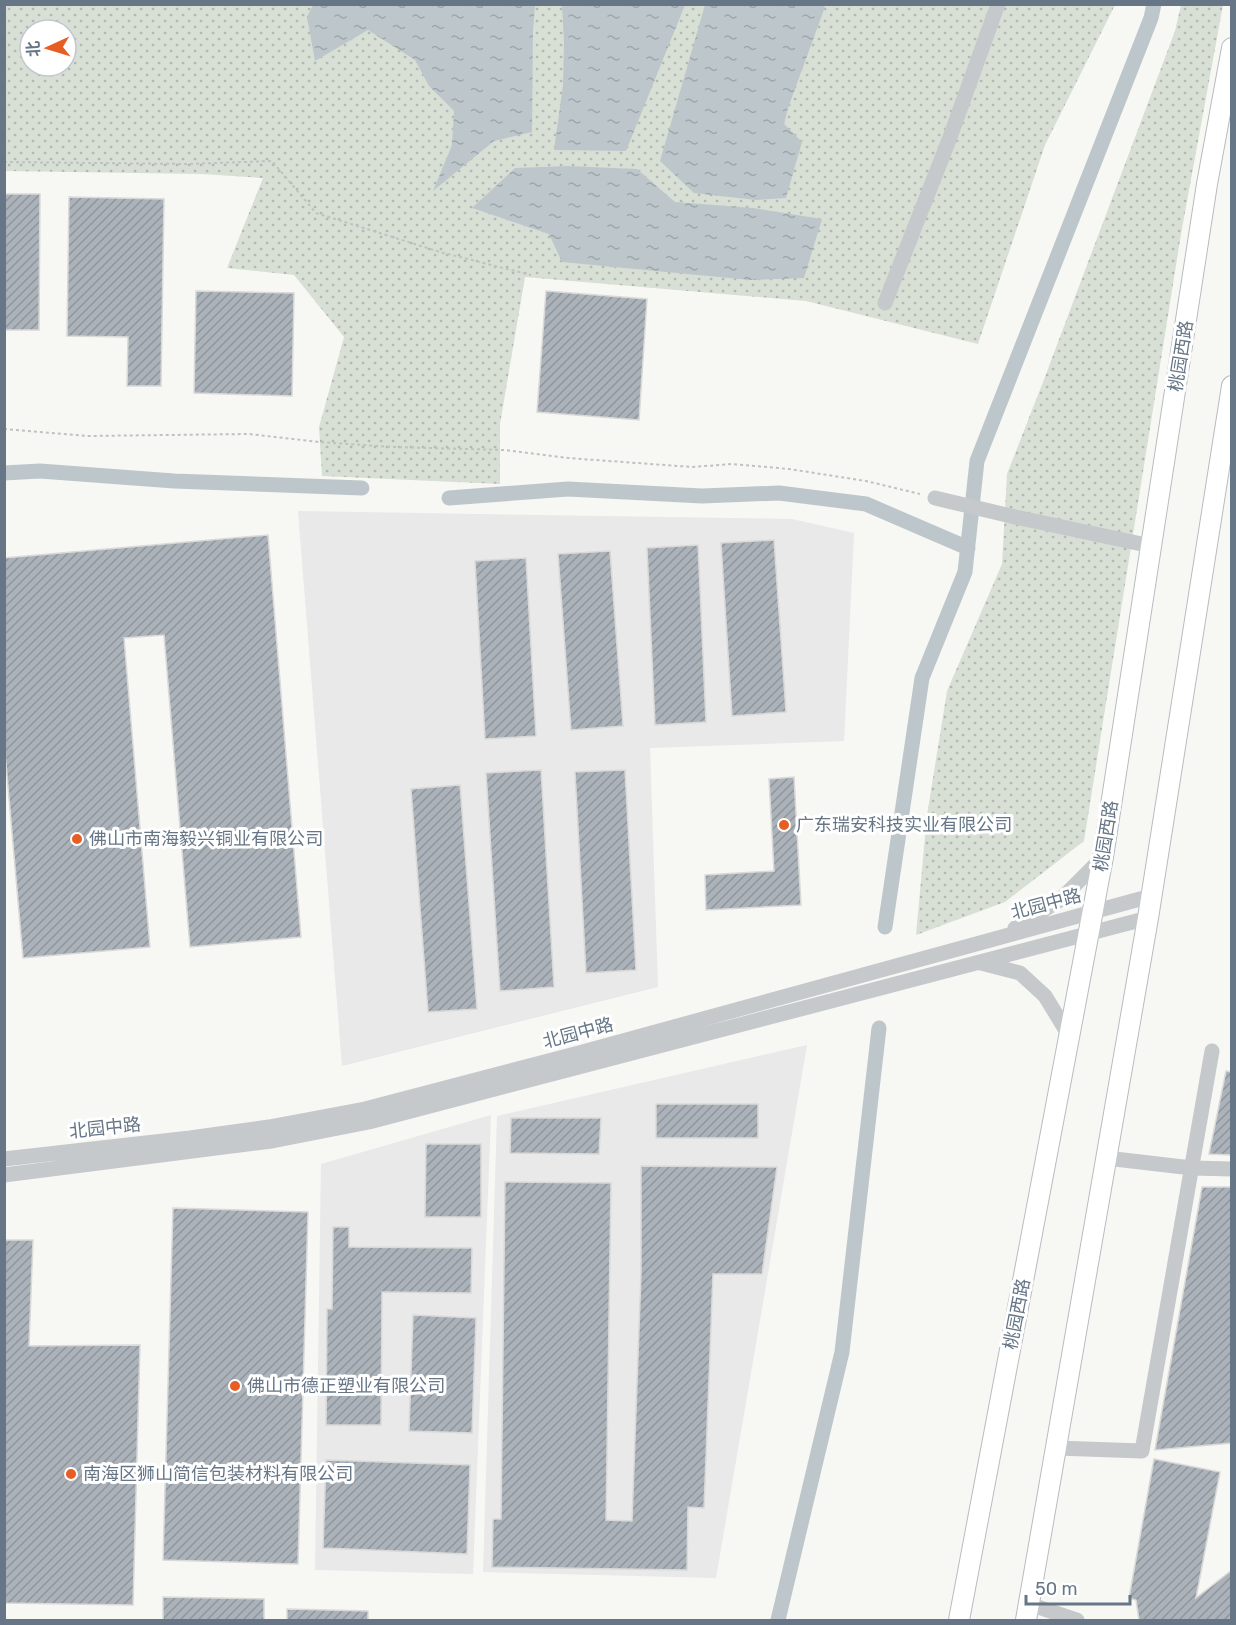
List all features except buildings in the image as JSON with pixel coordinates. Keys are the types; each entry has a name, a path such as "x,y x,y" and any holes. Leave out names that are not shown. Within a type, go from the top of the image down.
{"main road":[{"name":"桃园西路","path":"959,1620 1103,857 1207,184 1232,48"},
{"path":"1028,1612 1148,918 1232,386"}],"street":[{"path":"885,303 950,140 998,4"},
{"path":"935,498 1151,546"},
{"path":"1003,936 1060,900 1103,857"},
{"name":"北园中路","path":"4,1159 190,1138 269,1127 366,1109 1151,896"},
{"name":"北园中路","path":"4,1175 272,1141 369,1122 1148,918"},
{"path":"978,962 1020,973 1044,996 1070,1037"},
{"path":"1056,1448 1142,1451 1212,1051"},
{"path":"1106,1158 1232,1169"},
{"path":"1028,1612 1077,1620"}],"path":[{"path":"4,162 188,164 272,161 316,213 440,252 531,275"},
{"path":"4,429 87,436 249,434 393,447 505,450 568,458 692,467 732,464 789,469 866,481 935,498"}],"shaded area":[{"path":"5,5 1115,5 1045,145 978,344 806,301 525,277 500,424 500,484 322,476 319,427 344,337 294,275 227,268 263,178 202,174 5,171"},
{"path":"1181,5 1223,5 1181,234 1084,841 1005,902 916,935 927,815 947,691 1002,564 1007,474 1175,31"},
{"path":"298,511 792,519 854,533 844,741 650,748 658,987 342,1066"},
{"path":"807,1045 716,1578 483,1572 497,1116"},
{"path":"491,1115 473,1574 315,1570 321,1164"}],"water":[{"path":"821,4 825,7 784,124 802,142 786,198 756,200 694,193 660,161 705,5"},
{"path":"313,5 535,5 532,132 494,141 433,191 452,145 454,111 429,86 415,60 368,30 315,61 307,17"},
{"path":"562,5 685,5 626,151 554,150 563,85"},
{"path":"567,166 637,169 675,202 753,208 822,219 804,278 750,280 562,262 549,234 472,208 515,168"}],"waterway":[{"path":"885,927 922,678 965,572 977,461 1151,18 1154,4"},
{"path":"4,473 40,471 174,481 362,488"},
{"path":"449,498 568,489 702,496 779,493 866,504 968,548"},
{"path":"778,1620 842,1352 879,1028"}],"place":[{"name":"广东瑞安科技实业有限公司","path":"784,825"},
{"name":"佛山市南海毅兴铜业有限公司","path":"77,839"},
{"name":"佛山市德正塑业有限公司","path":"235,1386"},
{"name":"南海区狮山简信包装材料有限公司","path":"71,1474"}]}
